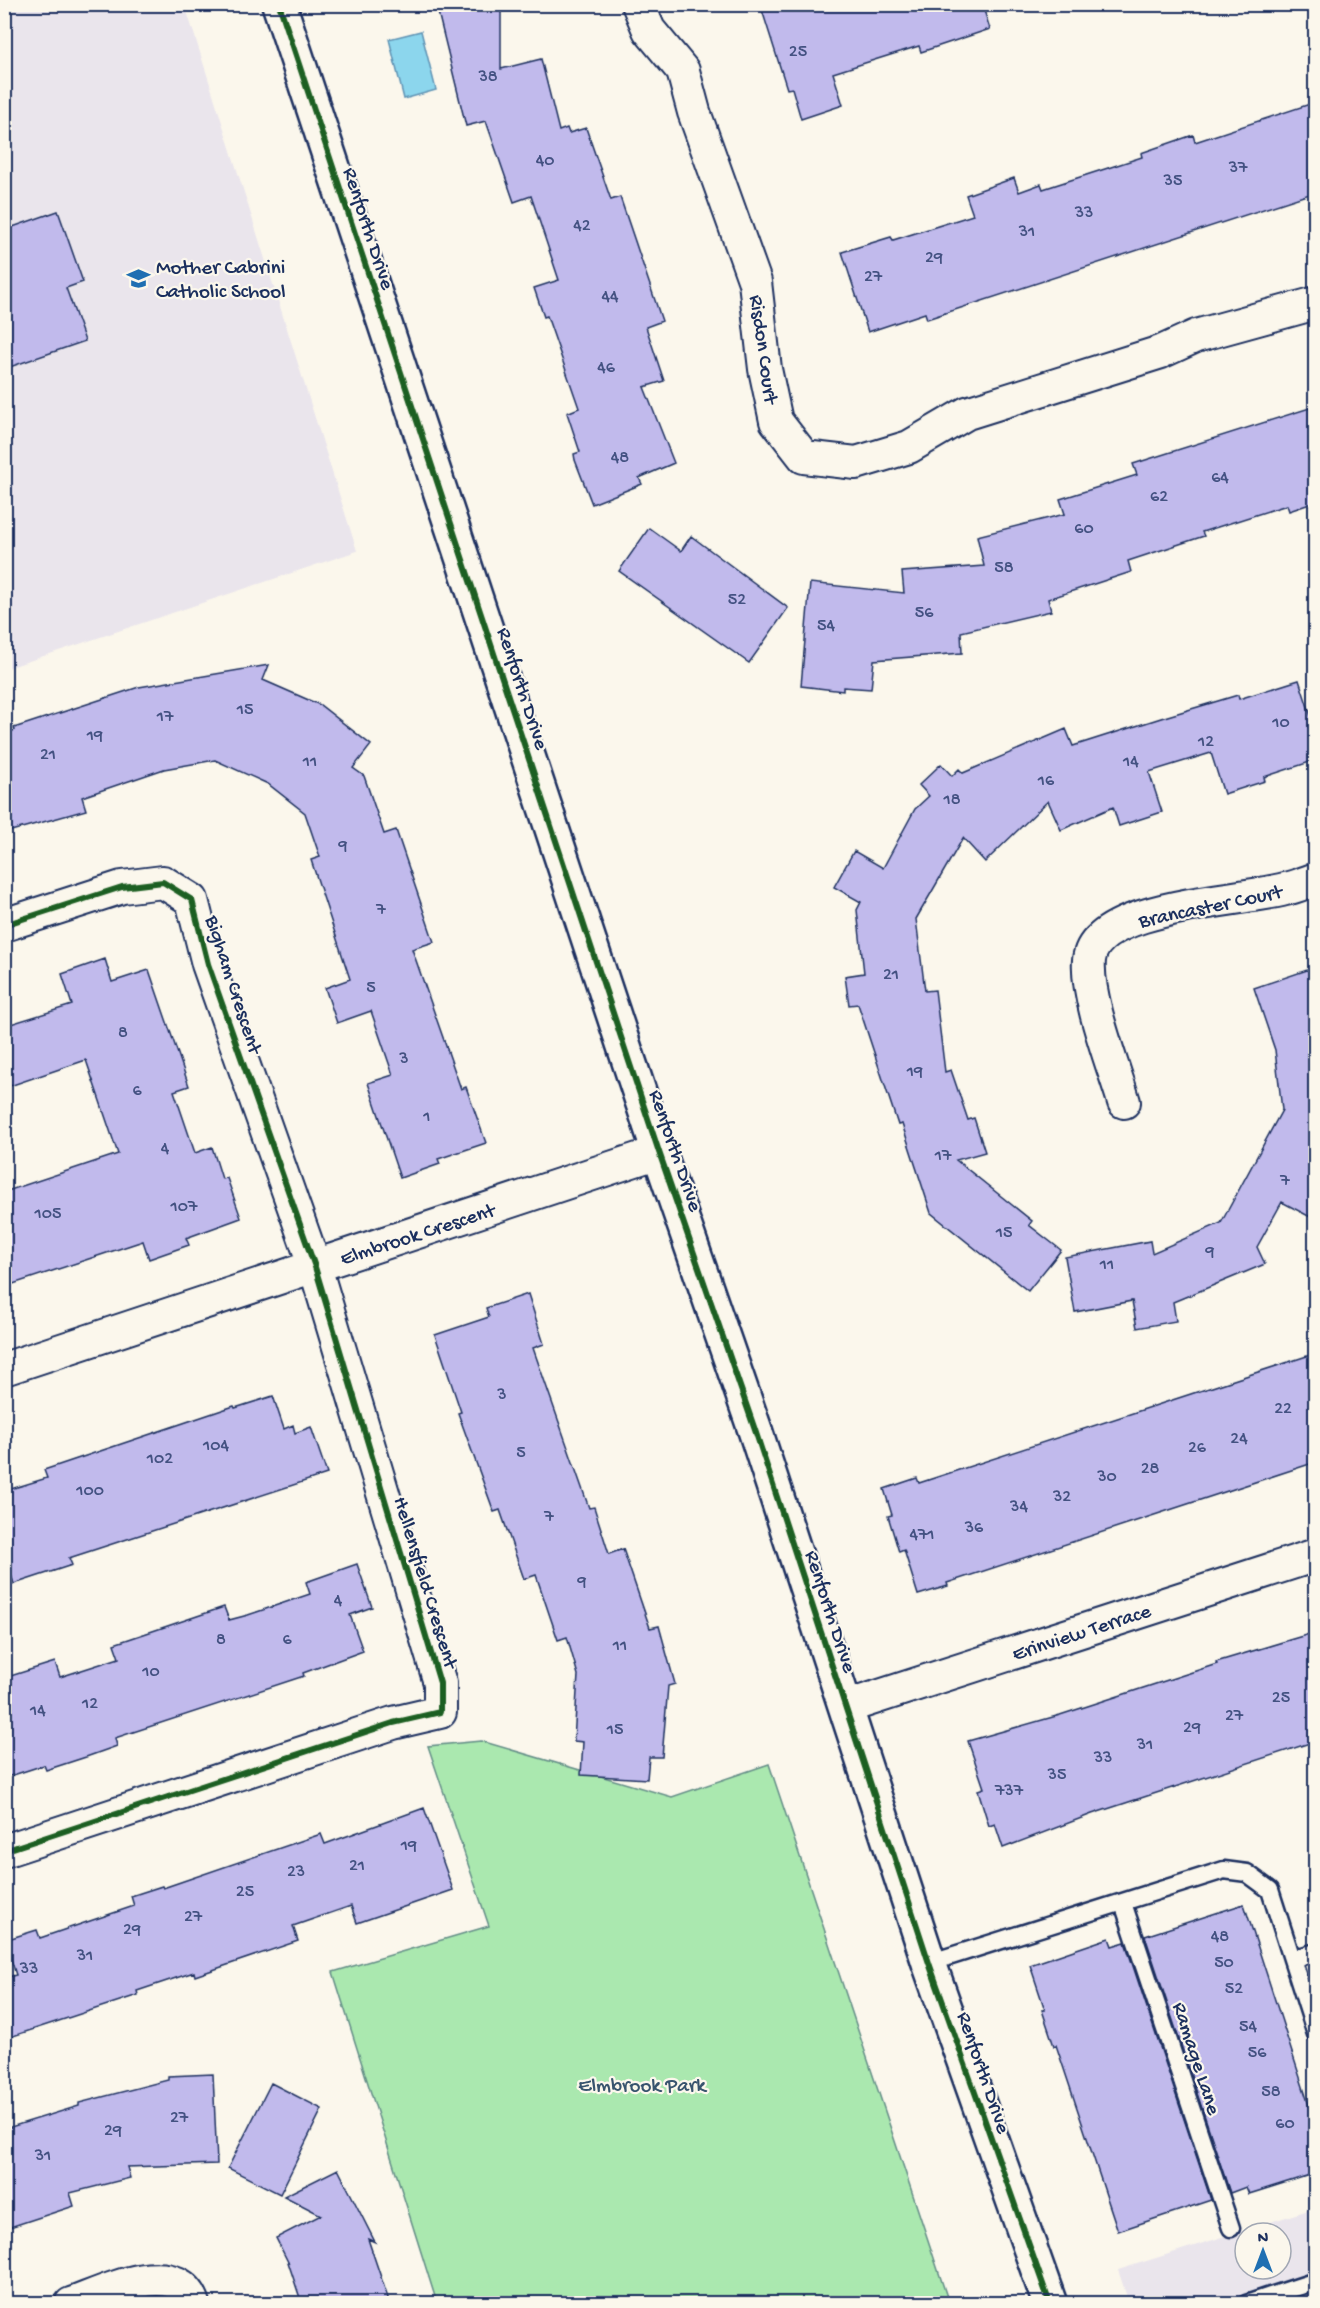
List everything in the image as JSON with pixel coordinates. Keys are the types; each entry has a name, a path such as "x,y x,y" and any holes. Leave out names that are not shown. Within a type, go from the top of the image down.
{"main road":[{"name":"Renforth Drive","path":"279,4 659,1152 755,1430 929,1963 1050,2304"}],"street":[{"name":"Risdon Court","path":"638,4 649,30 683,71 694,112 755,282 765,369 776,421 804,457 856,463 867,460 909,447 967,413 1161,352 1196,336 1316,303"},
{"name":"Brancaster Court","path":"1124,1102 1094,1001 1089,973 1089,959 1099,938 1108,930 1135,919 1192,904 1285,890 1316,879"},
{"name":"Bigham Crescent","path":"4,925 122,887 163,882 192,900 208,964 315,1267"},
{"name":"Elmbrook Crescent","path":"4,1369 659,1152"},
{"name":"Hellensfield Crescent","path":"4,1851 393,1723 440,1712 440,1683 315,1267"},
{"name":"Erinview Terrace","path":"846,1707 1316,1555"},
{"path":"71,2304 157,2277 180,2284 191,2295 194,2304"}],"lane":[{"path":"929,1963 1224,1870 1247,1873 1270,1890 1316,2034"},
{"name":"Ramage Lane","path":"1123,1903 1231,2228"},
{"path":"1292,1959 1316,1952"},
{"path":"1246,2304 1316,2281"}],"shaded area":[{"name":"Mother Cabrini Catholic School","path":"4,5 185,5 357,551 5,669"},
{"path":"1315,2208 1315,2303 1129,2303 1118,2270 1233,2234 1233,2281 1293,2281 1293,2221 1274,2221"}],"green space":[{"name":"Elmbrook Park","path":"481,1741 672,1797 769,1764 949,2303 437,2303 333,1972 489,1926 428,1746"}],"water":[{"path":"421,31 436,90 404,99 389,39"}],"building":[{"path":"436,4 501,4 501,69 541,59 559,131 567,128 569,133 586,128 611,200 620,197 662,321 646,327 664,381 644,387 674,463 639,478 642,484 592,504 575,460 574,454 580,452 567,413 579,408 547,316 544,317 534,288 559,280 531,196 514,202 486,121 466,126"},
{"path":"779,4 982,4 990,29 921,52 919,46 833,73 843,105 801,119 792,88 787,89 762,10"},
{"path":"1316,102 1316,192 927,319 925,313 868,332 842,252 891,237 893,240 973,215 966,195 1014,178 1019,192 1041,184 1043,189 1142,157 1141,153 1193,135 1195,142"},
{"path":"58,211 83,282 66,288 85,341 4,369 4,230"},
{"path":"1316,406 1316,502 1289,511 1287,505 1202,532 1204,536 1128,561 1131,572 1048,599 1051,611 961,632 962,653 874,660 871,689 843,687 843,691 801,686 810,583 904,593 902,572 984,566 977,536 1065,514 1060,499 1137,475 1133,464"},
{"path":"649,528 681,551 691,536 788,608 749,663 619,571"},
{"path":"269,665 263,680 320,705 371,745 353,768 364,776 384,834 396,830 434,942 412,949 461,1089 466,1087 486,1143 438,1159 440,1164 400,1178 368,1083 393,1075 371,1011 337,1023 325,988 350,979 311,860 320,857 305,813 268,784 215,760 164,769 82,797 86,810 4,833 4,734 15,730 14,728 139,687"},
{"path":"1299,680 1316,731 1316,760 1264,777 1265,781 1224,794 1211,753 1149,772 1162,812 1119,826 1113,807 1061,830 1048,801 985,862 963,838 916,919 925,991 935,990 945,1072 951,1070 968,1120 974,1118 985,1152 956,1160 1032,1221 1029,1225 1061,1250 1028,1291 931,1213 902,1124 898,1125 858,1004 849,1005 845,976 864,973 857,910 861,902 834,887 854,851 883,868 915,809 929,796 919,785 941,764 952,776 959,769 963,773 1066,729 1073,746 1238,695 1239,699"},
{"path":"105,959 112,982 149,970 189,1086 174,1091 195,1153 212,1147 222,1179 227,1178 241,1218 186,1238 189,1245 149,1259 143,1241 4,1287 4,1192 118,1154 86,1060 4,1088 4,1026 72,1005 62,974"},
{"path":"1316,967 1316,1220 1282,1202 1257,1247 1265,1264 1173,1302 1176,1321 1137,1328 1132,1301 1075,1312 1065,1257 1150,1241 1152,1253 1221,1223 1282,1110 1275,1050 1254,988"},
{"path":"528,1294 544,1344 533,1348 589,1508 594,1507 609,1554 623,1549 650,1628 659,1626 675,1684 668,1686 662,1757 649,1757 647,1779 581,1775 583,1742 574,1741 578,1675 567,1637 558,1640 536,1575 524,1579 500,1510 494,1512 458,1413 461,1412 435,1335 489,1317 486,1308"},
{"path":"1316,1353 1316,1462 947,1583 948,1586 918,1595 904,1550 899,1552 888,1516 892,1515 884,1489 917,1478 919,1483"},
{"path":"273,1396 284,1429 293,1425 295,1433 311,1427 327,1474 69,1558 72,1565 14,1584 4,1553 4,1491 47,1478 44,1470 234,1406 235,1408"},
{"path":"357,1564 372,1607 350,1615 363,1651 303,1673 304,1676 115,1738 117,1746 86,1757 46,1770 44,1765 4,1778 4,1678 55,1662 60,1677 119,1658 114,1644 224,1607 229,1620 248,1615 310,1594 306,1582"},
{"path":"1316,1632 1316,1741 1092,1814 1003,1848 995,1824 989,1826 978,1790 984,1788 968,1741 1060,1715 1217,1664 1216,1662"},
{"path":"424,1808 453,1890 357,1923 351,1906 293,1926 298,1941 195,1976 194,1972 137,1991 138,1995 4,2039 4,1978 16,1975 5,1940 37,1930 40,1938 134,1906 131,1896 162,1886 163,1888 321,1834 325,1844"},
{"path":"1244,1904 1316,2127 1316,2173 1249,2194 1246,2187 1230,2193 1145,1936"},
{"path":"1109,1938 1112,1946 1125,1942 1211,2200 1118,2231 1056,2045 1054,2046 1042,2010 1045,2010 1030,1965"},
{"path":"213,2074 217,2164 127,2167 130,2178 70,2193 74,2206 4,2229 4,2129 79,2106 79,2103 168,2080 168,2076"},
{"path":"271,2083 322,2109 280,2194 228,2168"},
{"path":"338,2169 375,2242 368,2239 390,2304 302,2304 288,2262 276,2238 321,2215 284,2196"}],"cycle path":[{"path":"279,4 659,1152 755,1430 929,1963 1050,2304"},
{"path":"4,925 122,887 163,882 192,900 208,964 315,1267 440,1683 440,1712 393,1723 4,1851"}],"place":[{"name":"Mother Cabrini Catholic School","path":"138,278"}]}
